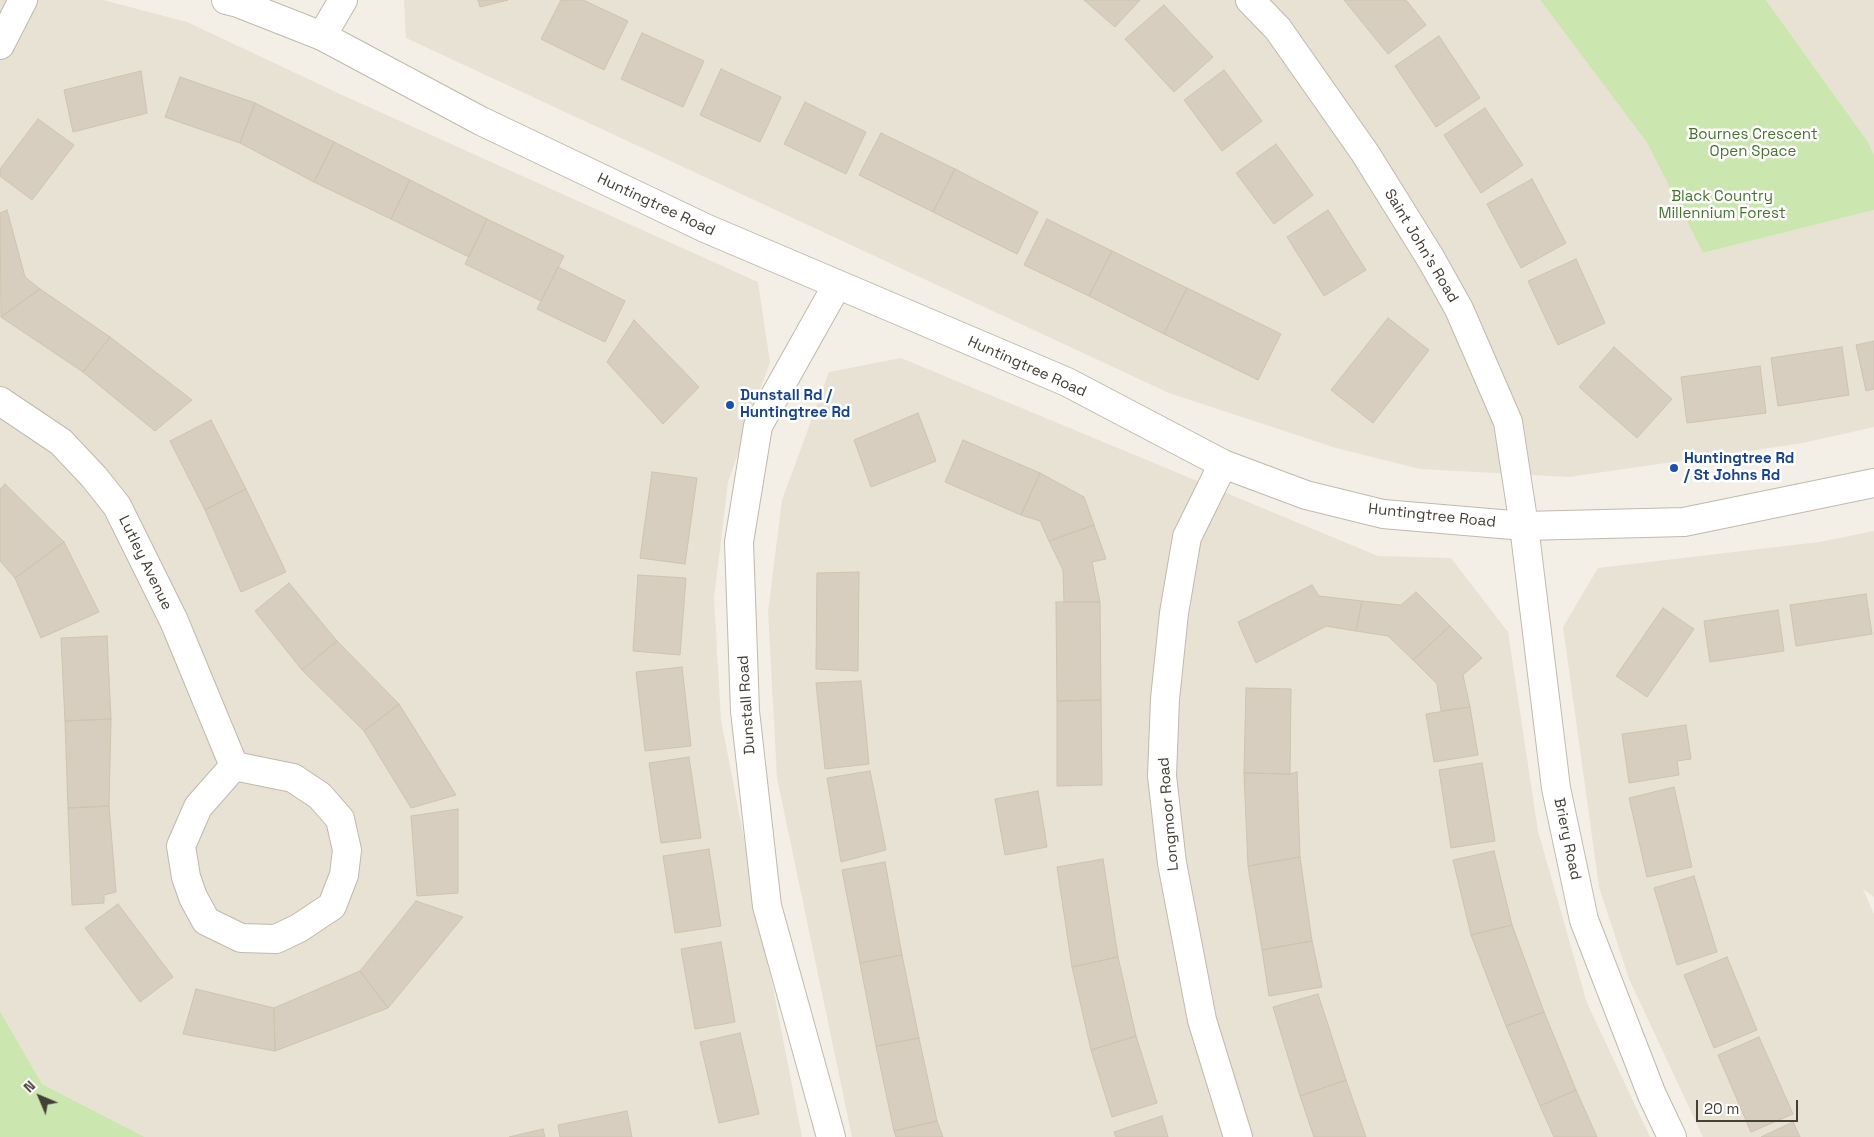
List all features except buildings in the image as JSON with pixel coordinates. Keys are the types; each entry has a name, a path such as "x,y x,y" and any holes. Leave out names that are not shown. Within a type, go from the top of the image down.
{"street":[{"path":"0,45 22,0"},
{"name":"Huntingtree Road","path":"226,0 322,36 481,122 705,228 1067,382 1223,464 1306,494 1383,514 1524,526 1684,522 1874,482"},
{"path":"322,36 342,0"},
{"name":"Saint John's Road","path":"1250,0 1278,29 1365,153 1459,308 1508,422 1524,526"},
{"name":"Dunstall Road","path":"831,1137 767,906 745,712 739,542 758,426 837,285"},
{"name":"Lutley Avenue","path":"0,401 61,442 94,477 117,506 174,621 234,766"},
{"name":"Longmoor Road","path":"1223,464 1187,537 1174,613 1164,699 1162,776 1172,863 1202,1020 1238,1137"},
{"name":"Briery Road","path":"1524,526 1556,788 1584,920 1652,1095 1672,1137"},
{"path":"234,766 293,778 320,796 340,820 346,850 344,875 332,906 299,928 276,939 241,938 206,921 193,897 186,877 182,846 198,807 234,766"}],"shaded area":[{"path":"0,0 103,0 187,22 340,94 758,282 770,362 728,482 714,598 721,720 802,1137 145,1137 42,1084 0,1011"},
{"path":"404,0 1540,0 1647,143 1703,253 1874,210 1874,427 1803,443 1569,477 1420,469 1336,448 1169,393 406,38"},
{"path":"1766,0 1874,0 1874,155 1868,142"},
{"path":"901,358 1378,556 1451,558 1508,632 1538,831 1587,1003 1650,1137 852,1137 777,778 768,612 782,500 829,372"},
{"path":"1874,531 1874,897 1863,889 1874,914 1874,1137 1703,1137 1629,979 1599,887 1563,627 1598,568 1819,542"}],"green space":[{"name":"Bournes Crescent Open Space","path":"1540,0 1766,0 1868,142 1874,155 1874,210 1703,253 1647,143"},
{"path":"0,1011 42,1084 145,1137 0,1137"}],"place":[{"name":"Dunstall Rd / Huntingtree Rd","path":"730,405"},
{"name":"Huntingtree Rd / St Johns Rd","path":"1674,468"}],"park label":[{"name":"Black Country Millennium Forest","path":"1722,206"}]}
